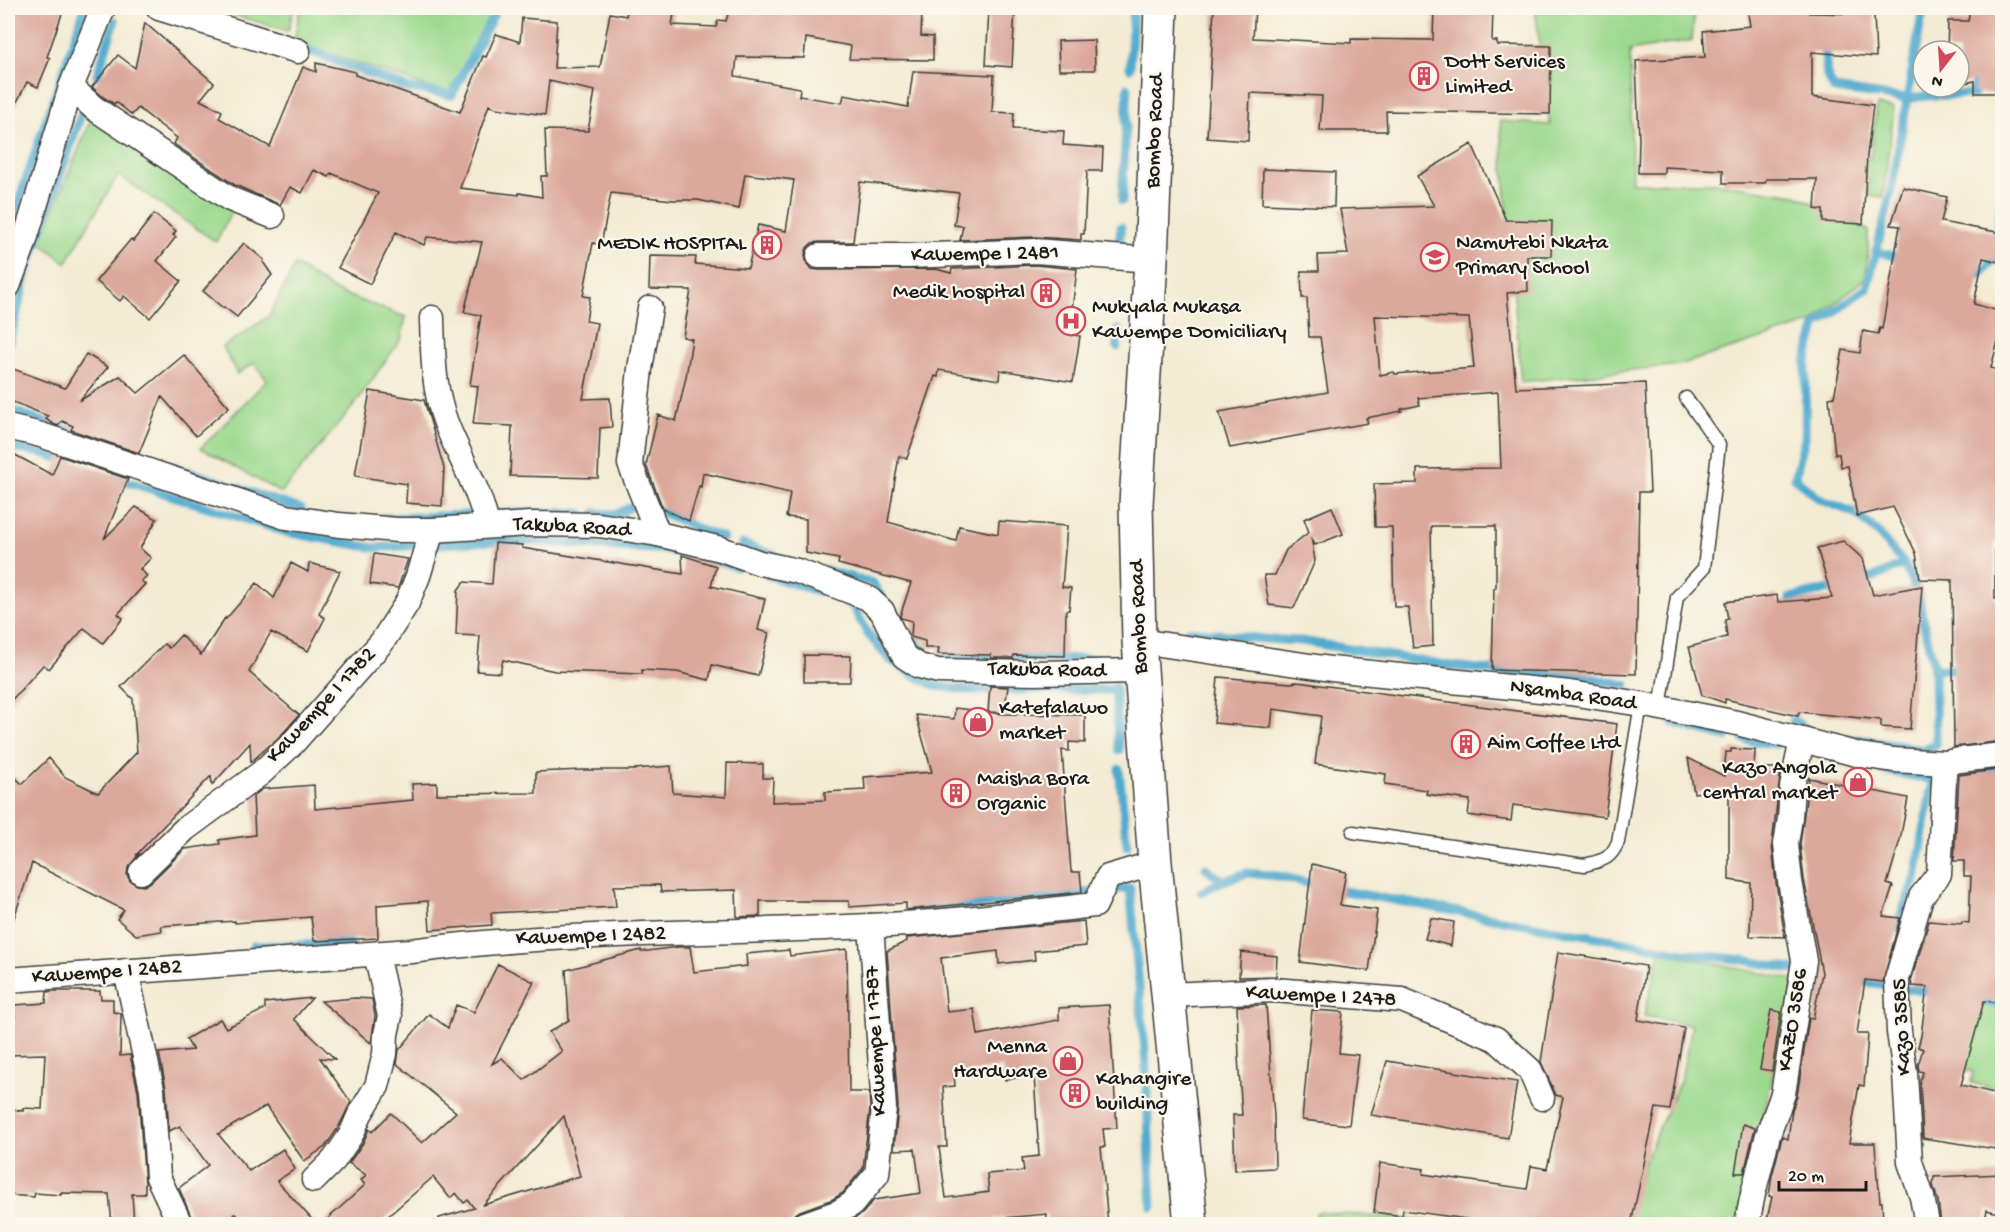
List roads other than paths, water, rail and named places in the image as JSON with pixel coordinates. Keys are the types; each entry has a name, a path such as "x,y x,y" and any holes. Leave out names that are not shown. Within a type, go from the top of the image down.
{"main road":[{"name":"Bombo Road","path":"1161,8 1151,260 1136,504 1140,656 1155,863 1191,1224"}],"street":[{"path":"8,286 23,246 71,87 103,8"},
{"path":"159,8 298,51"},
{"path":"71,87 94,108 230,199 272,216"},
{"name":"Kawempe I 2481","path":"819,256 908,256 1035,251 1151,260"},
{"path":"650,308 640,369 630,464 658,534"},
{"path":"432,318 436,381 445,421 478,493 487,526"},
{"name":"Takuba Road","path":"8,427 41,435 286,517 339,525 432,530 530,524 599,525 658,534 721,549 760,563 796,571 868,598 882,610 904,657 919,666 938,670 1035,673 1140,656"},
{"name":"Kawempe I 1782","path":"141,872 185,829 261,773 292,744 381,642 407,603 432,530"},
{"name":"Nsamba Road","path":"1140,656 1331,669 1570,693 1737,723 1860,755 1917,763 1945,763 2002,755"},
{"name":"KAZO 3586","path":"1747,1224 1768,1135 1783,1094 1802,970 1786,844 1792,787 1802,740"},
{"name":"Kazo 3585","path":"1927,1224 1922,1197 1910,1162 1897,979 1921,897 1939,874 1945,763"},
{"name":"Kawempe I 2482","path":"8,980 376,954 530,939 871,926 1095,905 1108,877 1155,863"},
{"name":"Kawempe I 1787","path":"805,1224 826,1218 852,1204 877,1174 884,1108 871,926"},
{"path":"314,1180 334,1160 351,1135 360,1114 377,1086 385,1054 390,1016 376,954"},
{"path":"126,971 152,1089 158,1177 180,1224"},
{"name":"Kawempe I 2478","path":"1169,995 1274,990 1402,1000 1496,1039 1530,1070 1542,1098"}],"lane":[{"path":"1353,832 1585,865 1606,859 1614,852 1677,597 1704,568 1719,445 1686,398"}],"waterway":[{"path":"8,241 23,188 85,8"},
{"path":"300,47 408,88 452,95 497,8"},
{"path":"1130,68 1133,8"},
{"path":"1840,739 1865,740 1924,750 1936,744 1934,669 1917,592 1904,564 1877,532 1855,513 1819,499 1795,478 1805,438 1806,362 1816,325 1867,288 1890,197 1921,20 1926,8"},
{"path":"97,75 115,21"},
{"path":"1824,42 1827,76 1834,89 1907,99 1974,94 1977,79"},
{"path":"1122,201 1128,88"},
{"path":"8,349 28,268 82,112"},
{"path":"1995,243 2002,199"},
{"path":"1119,244 1121,227"},
{"path":"1876,251 1906,260"},
{"path":"1969,272 1981,275 1992,261"},
{"path":"1117,347 1118,330"},
{"path":"8,409 301,509"},
{"path":"8,447 43,453 69,462"},
{"path":"116,478 286,532 373,548 511,540 686,551"},
{"path":"595,513 617,514 633,506 651,507 723,538"},
{"path":"383,518 507,513 581,513"},
{"path":"742,544 777,556"},
{"path":"699,555 737,567"},
{"path":"1858,582 1904,564"},
{"path":"825,570 873,583 882,598"},
{"path":"768,576 818,591"},
{"path":"1790,598 1839,587"},
{"path":"839,599 852,605 868,634 890,660 936,686 966,690 1115,690"},
{"path":"895,617 925,653 932,657 1113,659"},
{"path":"1188,631 1301,641 1452,666 1577,676 1626,685"},
{"path":"1934,669 1965,669"},
{"path":"1115,687 1119,750"},
{"path":"1793,720 1814,735"},
{"path":"1673,723 1726,737"},
{"path":"1744,740 1776,744"},
{"path":"1119,769 1127,846"},
{"path":"1963,770 2002,769"},
{"path":"1883,770 1933,780"},
{"path":"1896,928 1916,877 1934,773"},
{"path":"1206,868 1223,881 1247,873 1278,876 1320,886"},
{"path":"1201,892 1223,881"},
{"path":"908,912 1130,888 1145,1051 1152,1207"},
{"path":"1333,889 1684,953 1744,960 1833,977"},
{"path":"254,946 350,944"},
{"path":"1853,980 1888,985"},
{"path":"1903,989 1936,991"},
{"path":"1973,998 2002,1006"}],"place":[{"name":"Dott Services Limited","path":"1424,76"},
{"name":"MEDIK HOSPITAL","path":"767,245"},
{"name":"Namutebi Nkata Primary School","path":"1435,257"},
{"name":"Medik hospital","path":"1046,293"},
{"name":"Mukyala Mukasa Kawempe Domiciliary","path":"1071,321"},
{"name":"Katefalawo market","path":"978,722"},
{"name":"Aim Coffee Ltd","path":"1466,744"},
{"name":"Kazo Angola central market","path":"1858,782"},
{"name":"Maisha Bora Organic","path":"956,793"},
{"name":"Menna Hardware","path":"1068,1061"},
{"name":"Kahangire building","path":"1075,1093"}]}
